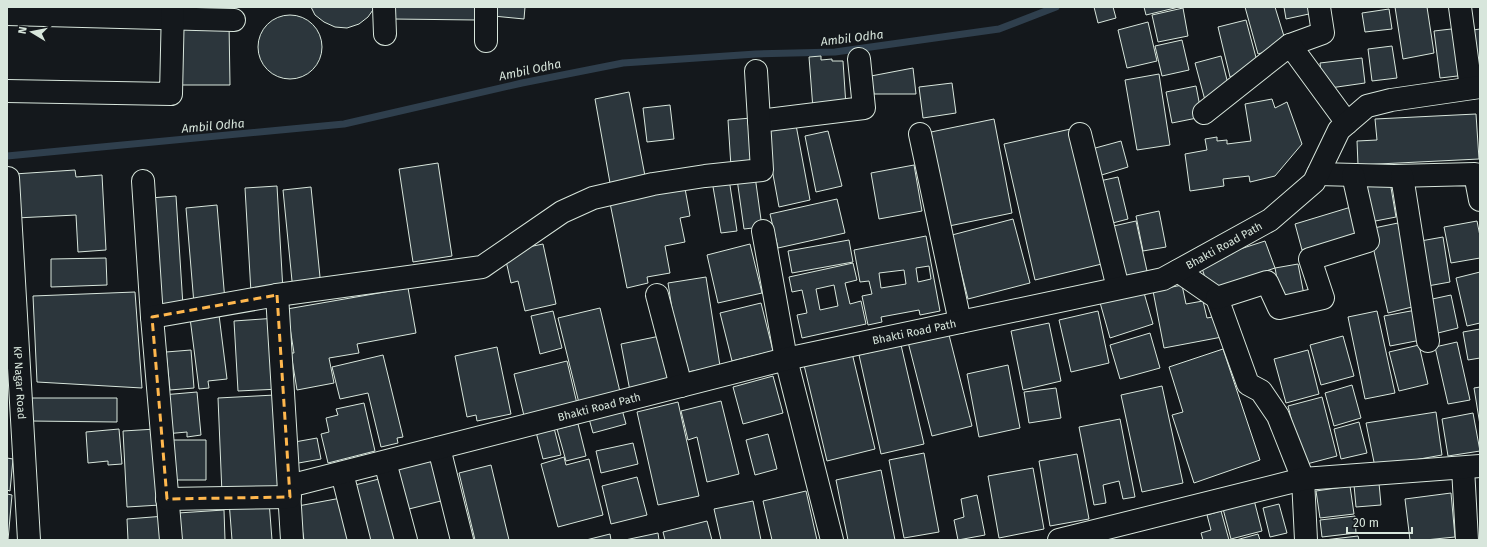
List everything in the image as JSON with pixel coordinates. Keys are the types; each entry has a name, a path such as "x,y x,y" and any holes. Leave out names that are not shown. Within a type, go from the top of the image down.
{"street":[{"path":"384,7 385,34"},
{"path":"486,7 486,41"},
{"path":"1204,113 1290,46 1323,33 1319,7"},
{"path":"1460,7 1476,87"},
{"path":"7,14 173,13 234,20"},
{"path":"7,91 171,94 173,13"},
{"path":"1290,46 1347,123"},
{"path":"759,121 864,108 859,59"},
{"path":"152,317 277,295 482,267 562,212 593,198 653,184 705,176 762,170 756,71"},
{"name":"Bhakti Road Path","path":"167,499 290,492 342,473 786,359 1163,279 1270,220 1314,182 1339,130 1367,106 1391,100 1476,87"},
{"path":"920,134 960,322"},
{"path":"1080,134 1118,288"},
{"path":"1318,174 1402,176 1474,174 1480,200"},
{"path":"1217,298 1267,282 1279,308 1323,298 1310,259 1368,241 1353,175"},
{"path":"1402,176 1428,341"},
{"name":"KP Nagar Road","path":"8,178 29,540"},
{"path":"143,181 152,317 171,540"},
{"path":"763,231 786,359 832,540"},
{"path":"1178,271 1217,298 1248,384 1260,391 1278,416 1303,478 1306,540"},
{"path":"657,294 681,386"},
{"path":"277,295 292,540"},
{"path":"439,448 462,540"},
{"path":"385,462 406,540"},
{"path":"1059,540 1303,478 1472,467 1467,540"},
{"path":"342,473 358,540"}],"highlighted area":[{"path":"277,295 290,497 167,499 152,317"}],"building":[{"path":"179,7 228,7 228,9 179,9"},
{"path":"311,7 375,7 368,17 359,24 347,28 335,27 324,22 315,15"},
{"path":"393,7 478,7 477,20 392,19"},
{"path":"493,7 525,7 524,19 493,16"},
{"path":"1094,7 1113,7 1116,18 1098,23"},
{"path":"1144,7 1179,7 1146,15"},
{"path":"1245,7 1275,7 1287,46 1258,54"},
{"path":"1284,7 1317,7 1318,12 1286,19"},
{"path":"1395,7 1427,7 1434,53 1403,59"},
{"path":"1183,8 1188,36 1158,42 1152,15"},
{"path":"1389,9 1392,29 1365,32 1362,13"},
{"path":"290,15 308,21 316,29 322,47 316,65 308,73 290,79 272,73 264,65 258,47 264,29 272,21"},
{"path":"1246,20 1258,65 1230,77 1218,27"},
{"path":"1148,22 1157,61 1127,68 1118,30"},
{"path":"176,23 229,23 230,85 177,85"},
{"path":"1460,28 1466,75 1440,78 1434,31"},
{"path":"1480,29 1480,73 1467,31"},
{"path":"1182,40 1189,70 1162,76 1155,46"},
{"path":"1392,46 1397,78 1372,81 1368,49"},
{"path":"821,56 821,60 832,59 832,61 843,61 846,106 813,109 809,57"},
{"path":"1221,56 1229,88 1206,104 1195,63"},
{"path":"1362,58 1365,83 1323,89 1320,63"},
{"path":"913,68 916,94 874,94 871,76"},
{"path":"1159,74 1170,145 1137,150 1125,80"},
{"path":"952,83 956,113 923,118 919,87"},
{"path":"1196,86 1202,117 1172,123 1166,92"},
{"path":"629,92 645,176 610,183 595,99"},
{"path":"1272,99 1275,108 1287,102 1302,144 1275,176 1250,182 1249,176 1223,179 1224,186 1190,191 1185,154 1207,150 1205,139 1217,137 1217,141 1227,140 1227,144 1251,141 1245,104"},
{"path":"670,105 674,139 647,142 643,108"},
{"path":"1476,114 1479,159 1358,165 1357,141 1377,140 1375,119"},
{"path":"751,118 755,165 731,167 728,120"},
{"path":"994,119 1012,213 949,226 931,132"},
{"path":"796,125 810,200 779,207 765,131"},
{"path":"1075,128 1106,263 1035,280 1004,144"},
{"path":"828,131 842,186 816,192 805,136"},
{"path":"1121,141 1128,167 1095,177 1088,150"},
{"path":"438,163 452,256 413,262 399,169"},
{"path":"914,165 922,211 879,219 871,173"},
{"path":"75,170 76,177 102,175 106,250 78,252 76,215 16,218 14,174"},
{"path":"755,176 762,227 744,229 737,179"},
{"path":"1118,177 1128,219 1105,225 1095,182"},
{"path":"729,179 737,231 721,233 712,181"},
{"path":"1390,182 1396,217 1365,223 1358,188"},
{"path":"684,183 690,216 680,218 685,242 665,246 670,273 647,277 648,283 627,288 609,198"},
{"path":"277,186 283,291 251,293 245,188"},
{"path":"311,187 321,287 293,291 283,190"},
{"path":"176,196 183,306 158,311 150,198"},
{"path":"837,199 845,233 778,248 770,214"},
{"path":"217,205 225,301 194,304 186,208"},
{"path":"1351,207 1359,233 1302,250 1295,224"},
{"path":"1159,211 1166,247 1143,251 1136,216"},
{"path":"1013,219 1030,283 968,299 952,235"},
{"path":"1136,221 1147,271 1121,278 1109,227"},
{"path":"1477,221 1480,236 1480,258 1451,263 1444,227"},
{"path":"1398,223 1416,306 1388,313 1369,229"},
{"path":"926,236 940,311 920,315 919,310 881,317 882,322 868,325 862,296 872,294 869,281 860,282 854,250","holes":["929,266 931,279 918,282 916,268","904,270 906,284 881,288 879,273"]},
{"path":"1443,237 1450,282 1422,287 1415,242"},
{"path":"849,240 853,262 792,273 788,251"},
{"path":"1265,241 1275,268 1209,290 1200,262"},
{"path":"543,244 556,304 525,311 518,281 511,283 504,252"},
{"path":"750,244 762,293 718,303 707,255"},
{"path":"106,258 107,285 51,287 51,259"},
{"path":"853,263 857,280 845,283 850,304 861,301 866,324 802,338 797,315 807,313 802,290 792,292 789,277","holes":["834,285 838,306 820,310 816,289"]},
{"path":"1298,264 1305,300 1282,305 1275,268"},
{"path":"1480,272 1480,323 1467,326 1456,278"},
{"path":"706,277 720,366 682,373 668,283"},
{"path":"1182,285 1186,304 1203,301 1207,318 1218,316 1222,337 1164,348 1153,291"},
{"path":"1142,286 1153,324 1110,338 1099,299"},
{"path":"408,288 416,333 357,344 359,353 329,358 334,383 297,390 291,353 294,353 287,309"},
{"path":"135,292 142,388 37,382 33,296"},
{"path":"1451,295 1458,328 1430,335 1423,301"},
{"path":"761,303 773,351 732,361 720,313"},
{"path":"600,308 621,396 580,407 558,318"},
{"path":"1416,310 1421,340 1390,346 1384,316"},
{"path":"553,311 562,348 540,354 531,316"},
{"path":"1098,311 1109,363 1071,372 1059,320"},
{"path":"1377,311 1395,393 1365,399 1348,317"},
{"path":"219,315 227,379 208,381 209,388 199,389 190,318"},
{"path":"277,318 280,389 238,391 234,321"},
{"path":"1049,323 1061,381 1023,390 1011,331"},
{"path":"1480,329 1480,358 1468,360 1463,332"},
{"path":"948,331 972,426 932,436 908,342"},
{"path":"1150,333 1160,368 1120,379 1110,345"},
{"path":"660,336 669,384 630,391 621,344"},
{"path":"1343,336 1354,376 1321,385 1310,345"},
{"path":"1457,342 1470,400 1448,404 1435,347"},
{"path":"901,345 924,444 881,454 859,355"},
{"path":"1419,345 1428,384 1399,391 1389,352"},
{"path":"497,347 511,414 477,421 476,415 467,417 455,356"},
{"path":"1223,349 1260,460 1194,483 1172,415 1183,412 1169,367"},
{"path":"191,350 194,388 170,390 166,352"},
{"path":"1308,350 1319,394 1286,403 1274,359"},
{"path":"852,353 875,449 827,461 804,365"},
{"path":"383,355 403,437 397,438 398,443 381,447 368,393 340,399 332,367"},
{"path":"567,361 578,408 525,420 514,374"},
{"path":"1008,365 1020,428 979,437 967,374"},
{"path":"773,376 783,413 743,424 733,387"},
{"path":"1352,385 1361,418 1334,426 1325,393"},
{"path":"1162,386 1183,483 1142,492 1121,395"},
{"path":"1480,387 1480,425 1474,388"},
{"path":"1056,388 1061,418 1029,423 1024,392"},
{"path":"197,392 201,435 187,437 187,432 165,434 162,395"},
{"path":"275,395 279,491 222,494 218,398"},
{"path":"1322,397 1337,456 1303,465 1288,406"},
{"path":"30,398 117,398 117,422 30,421"},
{"path":"721,401 739,474 707,482 697,437 688,440 681,411"},
{"path":"678,402 699,496 658,505 637,412"},
{"path":"364,403 375,451 328,463 321,434 329,432 326,418 338,415 336,409"},
{"path":"621,406 626,424 593,433 588,415"},
{"path":"1436,412 1442,455 1375,467 1366,423"},
{"path":"1473,413 1480,451 1448,456 1442,419"},
{"path":"1120,419 1135,497 1123,499 1119,481 1103,485 1106,503 1094,505 1079,427"},
{"path":"1359,422 1367,453 1341,459 1334,429"},
{"path":"578,424 586,456 566,461 557,429"},
{"path":"554,428 561,455 543,459 536,432"},
{"path":"119,429 122,464 108,465 108,461 88,463 86,432"},
{"path":"156,429 160,505 127,507 123,431"},
{"path":"768,434 777,469 755,475 746,440"},
{"path":"317,438 321,459 293,464 289,443"},
{"path":"168,440 206,440 206,480 171,480"},
{"path":"633,443 638,464 601,473 596,451"},
{"path":"924,453 939,532 904,538 889,460"},
{"path":"1077,454 1089,519 1050,526 1039,461"},
{"path":"430,456 441,501 401,511 391,465"},
{"path":"564,457 566,465 589,459 603,515 558,527 541,464"},
{"path":"7,458 13,459 10,491 7,490"},
{"path":"491,465 509,540 475,540 459,473"},
{"path":"1033,468 1044,529 999,538 988,476"},
{"path":"881,470 895,540 848,540 836,480"},
{"path":"387,477 402,540 369,540 355,485"},
{"path":"637,477 647,515 611,524 602,486"},
{"path":"1379,483 1381,505 1356,507 1354,485"},
{"path":"1350,486 1354,514 1320,518 1316,491"},
{"path":"806,491 817,540 772,540 763,501"},
{"path":"1451,493 1455,537 1410,540 1405,499"},
{"path":"7,494 12,495 8,540 7,540"},
{"path":"977,495 985,535 958,540 954,520 964,517 961,499"},
{"path":"1253,496 1262,531 1231,539 1222,505"},
{"path":"341,498 348,540 304,540 298,506"},
{"path":"229,501 269,501 272,540 232,540"},
{"path":"753,501 761,540 721,540 714,509"},
{"path":"1279,504 1287,533 1270,537 1263,508"},
{"path":"224,510 225,540 179,540 178,513"},
{"path":"1221,511 1229,540 1203,540 1201,533 1211,530 1207,515"},
{"path":"165,516 166,540 128,540 127,519"},
{"path":"1355,516 1356,533 1322,537 1320,520"},
{"path":"707,521 712,540 665,540 663,532"},
{"path":"658,533 659,540 625,540"},
{"path":"610,534 611,540 586,540"},
{"path":"1258,534 1260,540 1236,540"},
{"path":"1358,536 1359,540 1324,540"}],"waterway":[{"name":"Ambil Odha","path":"7,156 344,124 522,83 623,63 756,54 835,52 999,29 1056,7"}]}
